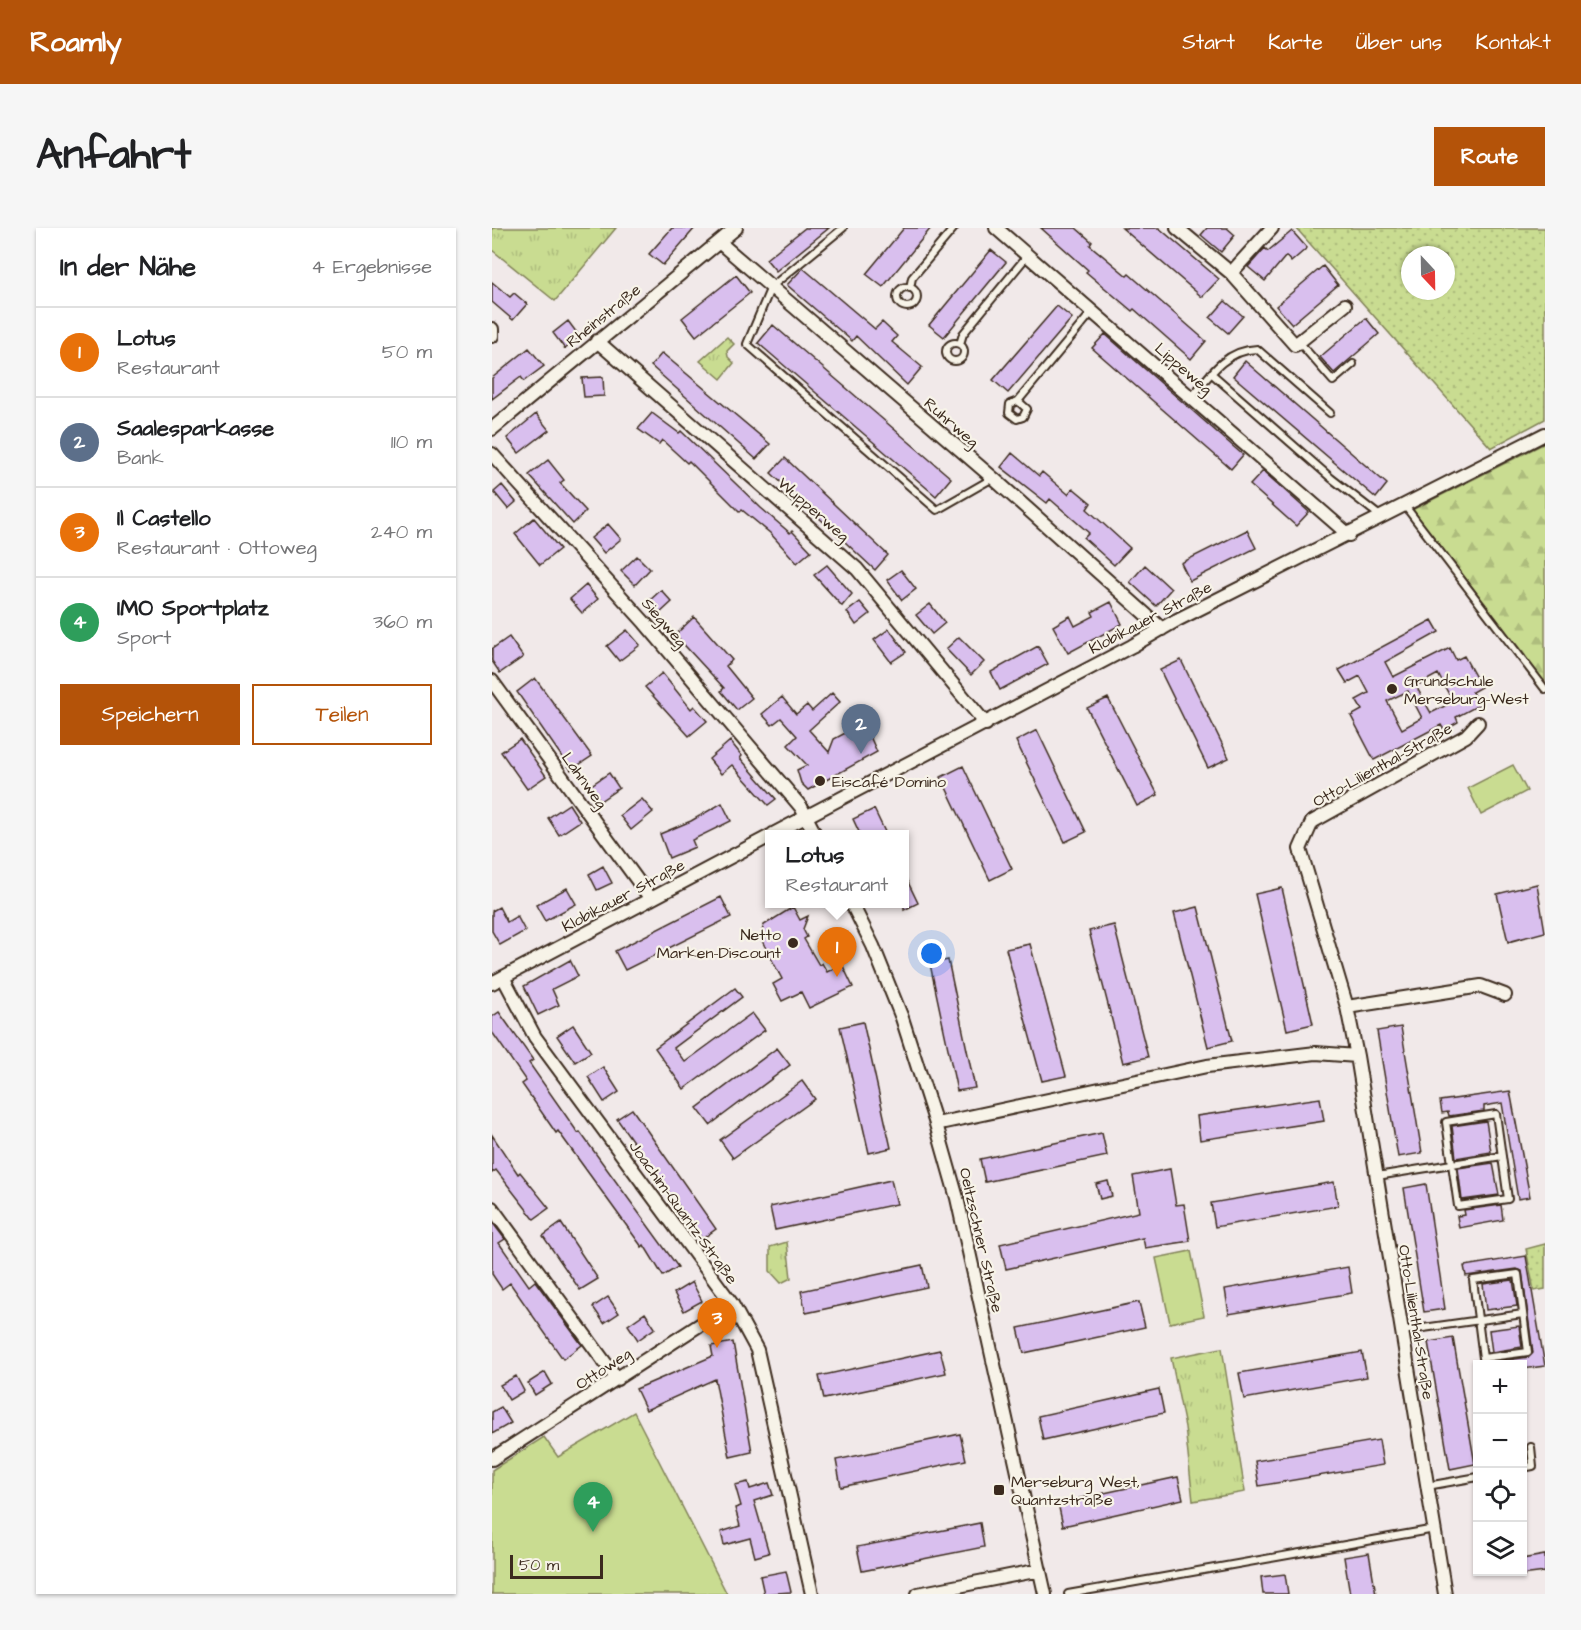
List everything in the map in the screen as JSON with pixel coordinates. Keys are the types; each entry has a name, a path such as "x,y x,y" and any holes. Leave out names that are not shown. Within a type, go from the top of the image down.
{"street":[{"name":"Rheinstraße","path":"492,429 736,228"},
{"name":"Lippeweg","path":"996,228 1192,396 1349,535"},
{"path":"1177,228 1232,273 1295,345 1346,304"},
{"path":"1232,273 1272,228"},
{"name":"Ruhrweg","path":"719,242 993,478 1162,629"},
{"path":"492,329 492,336"},
{"name":"Wupperweg","path":"597,341 857,569 986,724"},
{"name":"Klobikauer Straße","path":"781,830 986,724 1162,629 1545,434"},
{"name":"Siegweg","path":"492,454 653,632 801,807 805,818"},
{"name":"Lahnweg","path":"492,681 651,899"},
{"name":"Otto-Lilienthal-Straße","path":"1445,1594 1357,1056 1347,1007 1300,849 1312,822 1466,736 1478,723"},
{"path":"805,818 812,830"},
{"name":"Klobikauer Straße","path":"495,982 765,838"},
{"name":"Oeltzschner Straße","path":"854,908 873,946 902,1018 957,1198 1020,1492 1045,1594"},
{"name":"Joachim-Quantz-Straße","path":"495,982 732,1304 757,1350 812,1594"},
{"path":"1347,1007 1482,986 1505,995"},
{"path":"936,1124 1207,1066 1316,1053 1357,1056"},
{"path":"492,1208 617,1379"},
{"name":"Ottoweg","path":"492,1459 732,1304"},
{"path":"918,1594 1040,1570"}],"lane":[{"path":"843,228 771,286 747,344 937,510 993,478"},
{"path":"910,288 912,278 954,228"},
{"path":"960,344 963,334 1027,256"},
{"path":"1018,400 1092,312"},
{"path":"1299,342 1333,381 1353,364"},
{"path":"1192,396 1211,373 1240,350 1257,349 1330,413"},
{"path":"1211,373 1331,478 1382,518"},
{"path":"1405,506 1545,689"},
{"path":"1496,1114 1502,1156 1508,1199 1458,1206 1446,1122 1496,1114"},
{"path":"1377,1176 1502,1156"},
{"path":"1518,1274 1523,1314 1528,1352 1484,1358 1473,1280 1518,1274"},
{"path":"1402,1331 1523,1314"},
{"path":"1527,1467 1533,1466 1531,1447"},
{"path":"1427,1487 1473,1478"},
{"path":"1068,1594 1435,1529"}],"green space":[{"path":"492,228 616,228 555,301 492,250"},
{"path":"1296,228 1545,228 1545,419 1491,448"},
{"path":"727,337 734,344 727,351 728,357 734,363 721,379 700,361"},
{"path":"1545,443 1545,687 1412,510"},
{"path":"1513,765 1527,791 1481,815 1468,788"},
{"path":"787,1242 791,1278 781,1283 770,1271 770,1247"},
{"path":"1545,1244 1545,1289 1534,1291 1526,1249"},
{"path":"1191,1251 1204,1316 1170,1323 1156,1258"},
{"path":"1222,1348 1245,1492 1193,1501 1185,1427 1171,1358"},
{"path":"634,1412 727,1594 492,1594 492,1470 544,1437 558,1457"}],"building":[{"path":"672,228 695,228 663,265 649,254"},
{"path":"805,228 829,228 776,271 766,259"},
{"path":"904,228 931,228 883,287 866,274"},
{"path":"1041,228 1076,228 1092,242 1090,245 1127,276 1129,274 1206,341 1191,359 1134,309 1132,311 1086,272 1088,270"},
{"path":"1122,228 1159,228 1219,279 1202,297"},
{"path":"1207,228 1227,228 1235,235 1221,252 1201,235"},
{"path":"1292,231 1307,248 1291,262 1286,256 1265,281 1248,267 1265,248 1268,251"},
{"path":"991,250 1006,262 944,337 929,325"},
{"path":"1323,266 1338,285 1292,324 1276,306"},
{"path":"803,268 875,329 882,322 897,336 892,342 922,367 907,385 856,336 852,341 787,285"},
{"path":"736,275 750,293 696,336 682,318"},
{"path":"492,282 510,297 514,293 527,304 513,320 492,302"},
{"path":"1225,301 1243,316 1228,333 1210,318"},
{"path":"1057,306 1072,318 1008,393 993,380"},
{"path":"1366,318 1379,334 1334,373 1320,357"},
{"path":"568,321 580,337 565,349 553,333"},
{"path":"773,325 951,478 936,496 758,343"},
{"path":"1105,334 1243,455 1231,469 1092,348"},
{"path":"529,348 544,366 524,381 521,377 492,399 492,378"},
{"path":"662,353 770,444 756,459 651,366"},
{"path":"1245,361 1387,484 1376,498 1233,376"},
{"path":"603,377 604,396 584,397 582,378"},
{"path":"652,413 679,433 681,431 761,508 790,533 792,531 811,551 797,563 770,533 742,510 740,512 689,461 687,463 662,440 659,444 638,429"},
{"path":"536,414 549,430 519,453 507,438"},
{"path":"1012,453 1039,476 1042,472 1068,494 1073,488 1091,503 1087,509 1130,548 1114,565 1084,538 1089,533 1050,499 1047,503 1001,467"},
{"path":"785,458 888,555 875,570 771,473"},
{"path":"548,460 564,480 560,483 586,511 573,524 529,475"},
{"path":"1263,471 1309,512 1296,526 1250,485"},
{"path":"502,485 516,502 508,509 494,492"},
{"path":"534,518 560,549 540,565 515,534"},
{"path":"608,524 621,539 604,553 591,538"},
{"path":"1247,530 1256,548 1190,581 1181,563"},
{"path":"637,556 650,569 635,585 621,571"},
{"path":"827,565 852,594 842,606 814,575"},
{"path":"1145,565 1171,589 1156,606 1130,582"},
{"path":"901,570 916,589 902,600 887,580"},
{"path":"586,585 598,599 582,613 570,599"},
{"path":"661,590 672,602 659,614 648,602"},
{"path":"860,602 870,614 856,625 847,612"},
{"path":"1111,602 1122,624 1068,653 1053,626 1070,616 1075,626 1094,616 1092,612"},
{"path":"930,604 945,623 932,634 916,615"},
{"path":"694,617 732,660 726,666 752,698 737,710 721,691 724,688 675,635"},
{"name":"Grundschule Merseburg-West","path":"1432,620 1439,632 1385,662 1393,677 1450,648 1456,660 1464,656 1481,687 1472,692 1479,705 1456,717 1458,722 1444,730 1441,725 1374,760 1351,716 1362,710 1356,700 1369,693 1360,676 1347,683 1339,670","holes":["1438,674 1453,702 1431,713 1416,686","1408,691 1422,718 1402,729 1387,701"]},
{"path":"889,629 906,652 891,662 874,640"},
{"path":"627,630 640,645 619,661 607,646"},
{"path":"509,637 523,657 500,673 492,661 492,649"},
{"path":"959,637 984,662 971,675 946,649"},
{"path":"1038,646 1048,664 1000,690 991,672"},
{"path":"1181,660 1229,758 1208,768 1160,670"},
{"path":"662,673 691,709 694,706 707,721 689,736 645,687"},
{"path":"535,678 592,756 571,770 517,692"},
{"path":"832,693 840,702 809,730 829,752 834,739 864,723 877,752 808,790 801,783 797,770 807,765 788,745 797,736 781,718 772,725 762,714 782,697 796,714 807,705 812,711"},
{"path":"1108,698 1158,795 1137,806 1087,708"},
{"path":"1037,730 1086,832 1065,842 1016,741"},
{"path":"520,739 546,776 527,789 501,752"},
{"path":"730,741 742,756 740,758 776,799 768,805 732,765 721,774 709,759"},
{"path":"963,766 1012,869 990,880 941,777"},
{"path":"609,773 619,788 600,801 590,786"},
{"path":"642,799 653,812 631,830 620,816"},
{"path":"722,803 731,821 692,840 695,847 669,858 660,834 691,821"},
{"path":"569,804 580,821 559,835 548,818"},
{"path":"874,809 884,830 858,830 853,819"},
{"path":"603,866 612,883 597,890 589,874"},
{"path":"909,884 918,903 909,908"},
{"path":"1537,884 1545,932 1508,942 1497,894"},
{"path":"567,888 576,904 545,921 536,905"},
{"path":"1282,888 1313,1024 1287,1030 1255,894"},
{"path":"721,897 731,917 625,970 615,951"},
{"path":"499,907 507,922 517,916 525,931 500,945 492,931 492,911"},
{"path":"1198,907 1232,1041 1208,1047 1174,913"},
{"path":"791,908 800,920 808,916 803,929 807,937 804,939 819,965 822,963 827,972 842,964 853,987 809,1008 801,992 782,1001 773,984 782,979 760,937 764,925"},
{"path":"1114,925 1148,1057 1123,1063 1089,931"},
{"path":"1030,944 1066,1076 1042,1081 1006,949"},
{"path":"570,960 578,976 552,989 559,1005 538,1015 524,986"},
{"path":"948,960 975,1088 957,1091 930,964"},
{"path":"735,988 742,997 674,1048 685,1062 752,1013 765,1030 684,1089 655,1048"},
{"path":"499,1012 533,1060 529,1063 578,1133 580,1132 678,1267 663,1276 644,1245 642,1247 558,1131 556,1133 522,1084 526,1081 492,1032 492,1017"},
{"path":"863,1022 891,1148 869,1153 840,1027"},
{"path":"573,1025 591,1052 575,1062 557,1036"},
{"path":"1401,1027 1422,1153 1398,1157 1377,1031"},
{"path":"777,1048 790,1065 710,1125 697,1108"},
{"path":"603,1067 619,1092 604,1102 588,1077"},
{"path":"802,1081 815,1099 733,1158 720,1140"},
{"path":"1510,1091 1530,1197 1518,1199 1502,1103 1484,1106 1484,1111 1449,1116 1448,1112 1442,1113 1440,1101"},
{"path":"1320,1098 1324,1121 1200,1140 1197,1116"},
{"path":"632,1109 716,1229 702,1239 617,1119"},
{"path":"1486,1121 1491,1152 1456,1158 1452,1126"},
{"path":"1102,1133 1107,1156 985,1182 980,1159"},
{"path":"492,1135 518,1174 520,1172 549,1208 534,1219 496,1170 492,1173"},
{"path":"1493,1163 1499,1195 1462,1200 1458,1168"},
{"path":"1170,1169 1176,1205 1184,1204 1190,1241 1145,1248 1143,1238 1006,1269 1000,1244 1139,1212 1133,1176"},
{"path":"891,1180 897,1204 775,1230 770,1207"},
{"path":"1108,1181 1112,1196 1100,1199 1096,1184"},
{"path":"1334,1182 1338,1206 1215,1227 1211,1203"},
{"path":"1426,1184 1445,1309 1424,1312 1404,1188"},
{"path":"1501,1205 1503,1220 1459,1228 1457,1216 1465,1215 1464,1210"},
{"path":"492,1222 505,1239 499,1243 529,1286 535,1281 582,1345 563,1359 510,1283 502,1289 492,1274"},
{"path":"561,1223 598,1279 580,1290 543,1236"},
{"path":"1526,1256 1545,1366 1527,1368 1527,1360 1507,1360 1529,1357 1533,1353 1522,1271 1517,1269 1466,1276 1464,1266"},
{"path":"922,1265 927,1287 806,1313 801,1291"},
{"path":"1348,1267 1352,1293 1229,1314 1225,1289"},
{"path":"1513,1280 1517,1306 1486,1310 1483,1284"},
{"path":"692,1282 702,1301 684,1311 674,1293"},
{"path":"608,1297 619,1313 604,1323 593,1307"},
{"path":"1139,1302 1145,1327 1024,1353 1018,1328"},
{"path":"645,1313 655,1328 638,1340 628,1325"},
{"path":"1519,1326 1522,1347 1492,1352 1489,1330"},
{"path":"1453,1338 1473,1453 1473,1464 1450,1469 1428,1342"},
{"path":"733,1342 752,1452 730,1457 715,1379 646,1410 636,1389 713,1356 711,1346"},
{"path":"940,1350 946,1373 824,1399 819,1376"},
{"path":"1362,1352 1367,1377 1244,1399 1239,1373"},
{"path":"545,1372 552,1384 535,1395 528,1383"},
{"path":"516,1376 524,1391 509,1400 500,1385"},
{"path":"1159,1389 1164,1413 1043,1440 1038,1416"},
{"path":"501,1407 511,1423 492,1434 492,1412"},
{"path":"960,1434 966,1460 841,1487 836,1460"},
{"path":"1379,1440 1383,1465 1259,1486 1255,1461"},
{"path":"1178,1477 1183,1499 1063,1526 1058,1503"},
{"path":"748,1482 750,1489 769,1483 773,1495 754,1501 769,1553 755,1557 750,1538 724,1545 721,1532 740,1526 735,1508 741,1506 735,1485"},
{"path":"980,1523 984,1547 862,1571 857,1547"},
{"path":"1369,1553 1376,1594 1350,1594 1344,1557"},
{"path":"1545,1555 1545,1572 1527,1574 1527,1558"},
{"path":"786,1571 791,1592 764,1594 760,1576"},
{"path":"1285,1574 1288,1594 1263,1594 1261,1577"}],"place":[{"name":"Grundschule Merseburg-West","path":"1392,689"},
{"name":"Saalesparkasse","path":"861,754"},
{"name":"Eiscafé Domino","path":"820,781"},
{"name":"Netto Marken-Discount","path":"793,943"},
{"name":"Lotus","path":"837,977"},
{"name":"Il Castello","path":"717,1348"},
{"name":"Merseburg West, Quantzstraße","path":"999,1490"},
{"name":"IMO Sportplatz","path":"593,1532"}]}
